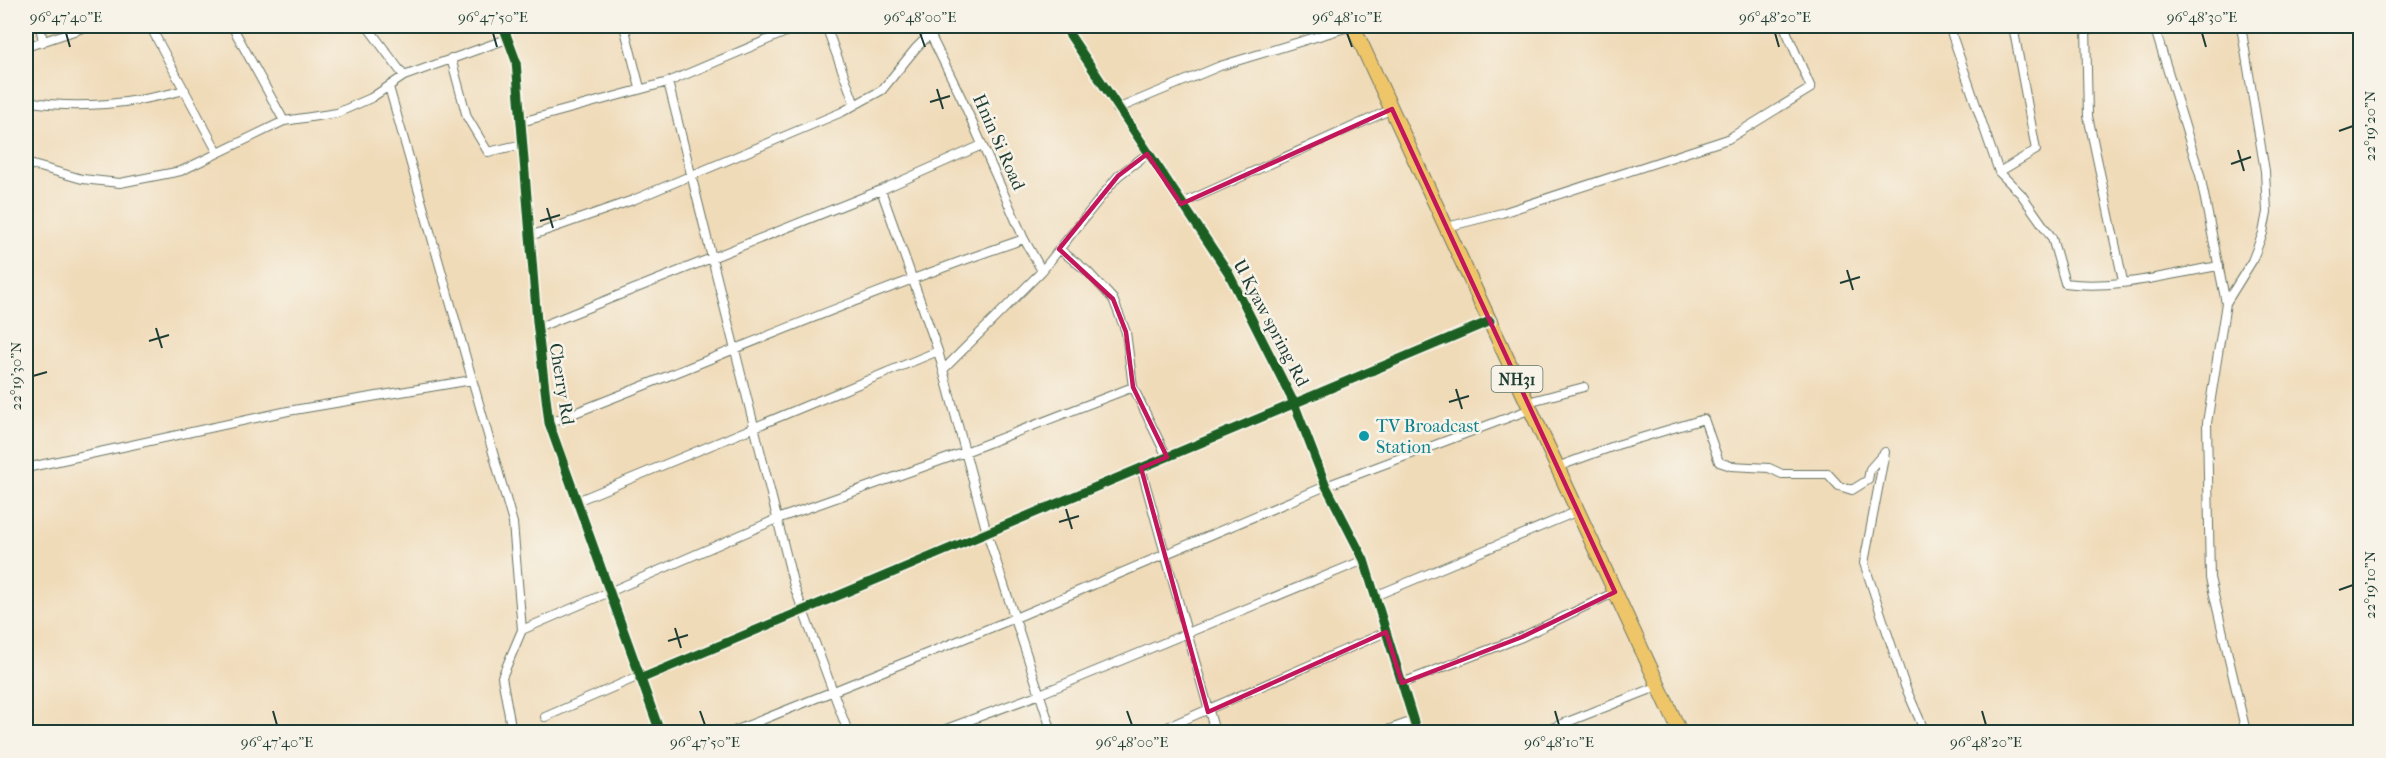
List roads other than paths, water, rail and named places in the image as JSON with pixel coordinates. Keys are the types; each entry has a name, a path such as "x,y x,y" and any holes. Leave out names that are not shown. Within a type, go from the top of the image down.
{"highway":[{"name":"NH31","path":"1353,26 1680,732"}],"street":[{"path":"40,26 43,42"},
{"path":"26,47 89,26"},
{"path":"150,26 218,153"},
{"path":"232,26 284,122"},
{"path":"366,26 404,76"},
{"name":"Cherry Rd","path":"503,26 516,61 537,328 549,423 660,732"},
{"path":"624,26 640,88"},
{"path":"521,122 668,82 800,26"},
{"path":"825,26 855,105"},
{"name":"U Kyaw spring Rd","path":"1064,26 1117,109 1228,272 1294,403 1326,486 1364,560 1417,732"},
{"path":"1117,109 1220,66 1353,26"},
{"path":"1447,227 1502,213 1728,139 1775,108 1811,88 1784,26"},
{"path":"1949,26 1999,172 2021,194 2052,238 2065,283 2078,285 2124,281 2219,266"},
{"path":"1999,172 2036,150 2013,26"},
{"path":"2086,26 2088,116 2124,281"},
{"path":"2154,26 2200,175 2226,303 2207,423 2210,578 2246,732"},
{"path":"2226,303 2252,261 2263,233 2267,212 2265,171 2241,26"},
{"path":"530,236 633,200 855,105 882,90 929,28"},
{"name":"Hnin Si Road","path":"929,28 1024,239 1042,271"},
{"path":"26,163 82,179 120,183 182,171 284,122 337,113 390,87 404,76 507,39"},
{"path":"451,58 467,117 488,152 522,144"},
{"path":"668,82 777,519 803,611 848,732"},
{"path":"390,87 513,523 522,630 502,677 512,732"},
{"path":"26,101 46,104 112,105 184,90"},
{"path":"1181,204 1392,109"},
{"path":"537,328 881,190 982,145"},
{"path":"943,370 1042,271 1118,176 1147,154"},
{"path":"881,190 938,351 987,533 1052,732"},
{"path":"549,423 735,351 912,277 1024,239"},
{"path":"1059,249 1087,271 1113,299 1126,332 1133,387 1167,457"},
{"path":"545,717 803,611 1490,321"},
{"path":"577,501 754,425 938,351"},
{"path":"26,468 288,411 472,380"},
{"path":"522,630 777,519 965,452 1133,387"},
{"path":"732,732 1015,618 1326,486 1529,405 1584,387"},
{"path":"1557,467 1617,445 1704,419 1719,462 1731,466 1769,468 1782,474 1828,474 1839,486 1852,490 1868,480 1870,469 1885,452 1864,563 1905,686 1925,732"},
{"path":"1141,468 1185,634 1215,732"},
{"path":"1375,596 1578,511"},
{"path":"938,732 1040,694 1364,560"},
{"path":"1402,683 1522,638 1616,592"},
{"path":"1156,732 1208,712 1386,632"},
{"path":"1542,732 1659,686"},
{"path":"1382,732 1413,721"}],"place":[{"name":"TV Broadcast Station","path":"1364,436"}]}
